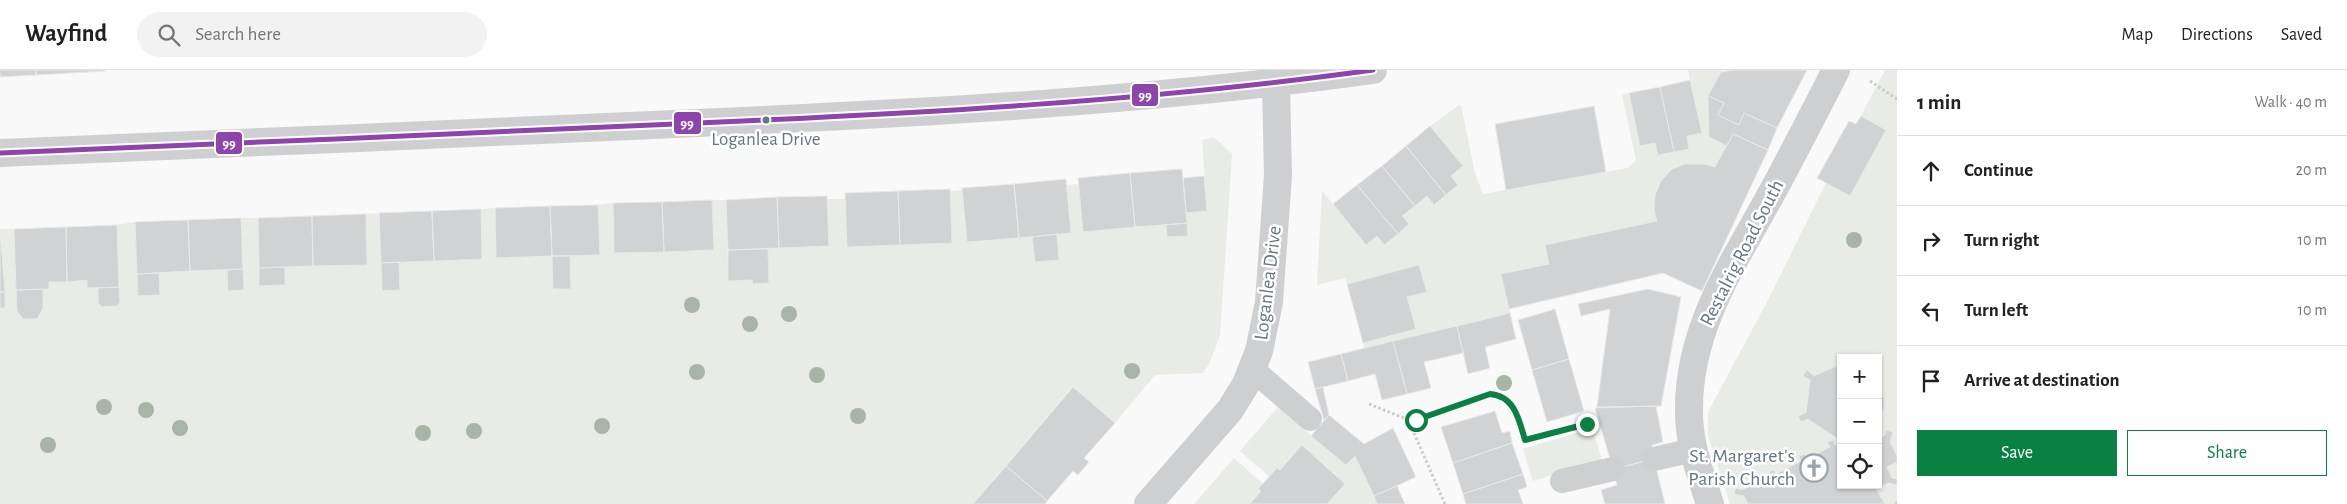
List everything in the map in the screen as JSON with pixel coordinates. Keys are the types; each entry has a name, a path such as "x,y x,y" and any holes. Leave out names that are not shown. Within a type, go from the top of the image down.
{"street":[{"path":"0,153 824,118 1079,102 1276,84 1373,70"},
{"name":"Restalrig Road South","path":"1710,504 1693,450 1688,411 1694,357 1705,318 1836,70"},
{"name":"Loganlea Drive","path":"1148,504 1230,410 1252,370 1265,330 1272,278 1278,175 1276,84"}],"lane":[{"path":"1252,370 1310,419"},
{"path":"1654,459 1693,450"},
{"path":"1562,481 1613,469"}],"path":[{"path":"1869,80 1897,99"},
{"path":"1445,504 1414,433 1414,422 1419,417 1490,394 1503,396 1512,403 1525,440 1587,424"},
{"path":"1369,404 1414,422"}],"shaded area":[{"path":"1688,70 1722,70 1708,96 1709,137 1727,146 1715,167 1701,164 1688,165 1677,168 1667,174 1660,183 1656,193 1654,206 1657,221 1546,245 1549,264 1502,274 1510,313 1364,348 1363,343 1415,329 1407,297 1427,291 1419,265 1347,284 1345,278 1317,285 1322,191 1366,244 1377,236 1384,245 1409,225 1402,216 1427,196 1435,205 1458,185 1451,176 1463,166 1430,126 1458,106 1461,105 1475,173 1483,194 1628,168 1636,160 1622,95 1629,93 1640,146 1655,143 1658,155 1689,149 1687,136 1702,132"},
{"path":"1885,70 1897,70 1897,504 1730,504 1708,436 1708,412 1768,300 1826,183 1850,196 1886,130 1861,116"},
{"path":"1214,137 1232,154 1220,335 1210,362 1203,373 1155,375 1115,423 1072,387 973,504 0,504 0,308 5,308 1,229 14,229 17,311 23,319 37,319 43,308 43,289 49,289 49,282 87,280 87,288 98,288 98,303 102,307 117,306 120,302 117,225 135,222 139,296 160,294 159,273 227,270 228,291 244,290 241,218 258,218 259,286 285,285 285,267 367,265 366,214 379,213 382,291 400,290 399,262 482,259 481,209 495,208 496,258 552,256 553,289 570,289 570,256 600,255 598,205 613,203 614,253 714,250 712,200 726,200 728,281 752,280 753,284 769,283 768,249 829,246 827,199 845,199 848,247 951,243 950,191 962,190 967,242 1032,237 1035,262 1059,260 1057,234 1071,232 1067,185 1079,184 1083,232 1166,225 1168,237 1188,236 1186,213 1207,210 1202,140"},
{"path":"1278,407 1346,465 1355,456 1377,504 1327,504 1345,484 1302,446 1280,470 1277,468 1270,477 1240,451"},
{"path":"1592,428 1602,460 1533,481 1523,449"},
{"path":"1234,458 1263,484 1259,489 1261,491 1250,504 1194,504"}],"building":[{"path":"0,70 36,70 36,75 0,77"},
{"path":"36,70 105,70 105,71 36,75"},
{"path":"1734,70 1807,70 1777,128 1744,113 1739,125 1718,115 1724,103 1708,96 1721,72"},
{"path":"1690,80 1702,133 1687,136 1689,149 1674,152 1660,87"},
{"path":"1660,87 1674,152 1658,155 1655,143 1640,146 1629,93"},
{"path":"1708,96 1724,103 1718,115 1739,125 1744,113 1777,128 1768,150 1733,134 1727,146 1709,137"},
{"path":"1594,106 1606,172 1506,190 1495,124"},
{"path":"1861,116 1886,130 1850,196 1817,178 1849,121 1856,124"},
{"path":"1430,126 1463,166 1451,176 1458,185 1446,195 1406,146"},
{"path":"1733,134 1768,150 1702,291 1663,273 1509,309 1501,274 1549,264 1545,245 1657,221 1654,210 1655,195 1661,181 1672,169 1685,164 1704,164 1715,167"},
{"path":"1406,146 1446,195 1434,205 1427,196 1415,206 1382,166"},
{"path":"1382,166 1415,206 1402,216 1409,224 1398,234 1357,185"},
{"path":"1182,169 1187,223 1135,227 1130,173"},
{"path":"1130,173 1135,227 1083,232 1078,178"},
{"path":"1204,176 1207,211 1186,213 1183,178"},
{"path":"1066,179 1071,233 1019,238 1014,184"},
{"path":"1014,184 1019,238 967,242 962,188"},
{"path":"1357,185 1398,234 1384,245 1377,236 1366,245 1333,204"},
{"path":"950,189 952,243 900,245 898,191"},
{"path":"898,191 900,245 847,247 845,193"},
{"path":"827,196 829,246 779,248 777,197"},
{"path":"777,197 779,248 728,250 726,200"},
{"path":"712,200 714,250 664,252 662,202"},
{"path":"662,202 664,252 614,253 613,203"},
{"path":"598,205 600,255 552,256 550,206"},
{"path":"550,206 552,256 496,258 495,208"},
{"path":"481,209 482,259 434,261 432,211"},
{"path":"432,211 434,261 381,263 379,213"},
{"path":"366,214 367,265 313,266 312,216"},
{"path":"312,216 313,266 259,268 258,218"},
{"path":"241,218 243,269 190,271 188,220"},
{"path":"188,220 190,271 137,274 135,222"},
{"path":"1187,223 1188,236 1167,237 1166,225"},
{"path":"117,225 119,287 87,288 87,280 67,282 66,227"},
{"path":"66,227 67,282 49,282 49,289 16,290 14,229"},
{"path":"0,229 5,292 0,292"},
{"path":"1057,234 1059,260 1035,262 1032,237"},
{"path":"768,249 769,283 753,284 752,280 728,281 728,250"},
{"path":"552,256 570,256 571,289 553,289"},
{"path":"399,262 400,290 382,291 381,263"},
{"path":"1419,265 1427,292 1407,297 1416,329 1363,343 1347,284"},
{"path":"285,267 285,285 259,286 259,268"},
{"path":"243,269 244,290 228,291 227,270"},
{"path":"159,273 160,295 138,296 137,274"},
{"path":"119,287 120,302 117,306 102,307 98,303 98,288"},
{"path":"43,289 43,308 37,319 23,319 17,311 16,290"},
{"path":"1648,289 1681,297 1661,406 1597,407 1610,309 1581,316 1578,304"},
{"path":"0,292 5,292 5,308 0,308"},
{"path":"1555,309 1569,359 1532,370 1518,320"},
{"path":"1510,313 1516,339 1485,347 1490,368 1468,374 1457,326"},
{"path":"1457,326 1463,353 1424,362 1431,388 1407,394 1393,341"},
{"path":"1393,341 1407,394 1382,400 1375,374 1348,381 1341,354"},
{"path":"1341,354 1348,381 1315,389 1308,362"},
{"path":"1569,359 1584,411 1547,422 1532,370"},
{"path":"1837,366 1837,438 1808,419 1801,422 1798,416 1806,413 1810,380 1803,376 1807,370 1814,376"},
{"path":"1073,387 1115,423 1084,458 1089,462 1078,475 1073,471 1047,501 1006,466"},
{"path":"1323,387 1329,415 1324,420 1315,389"},
{"path":"1882,396 1884,397 1884,410 1882,410"},
{"path":"1656,406 1663,442 1652,445 1654,459 1613,469 1595,408"},
{"path":"1495,411 1502,433 1510,431 1512,443 1453,463 1441,427"},
{"path":"1329,415 1364,444 1393,428 1416,477 1374,496 1355,456 1346,465 1311,436"},
{"name":"St. Margaret's Parish Church","path":"1886,430 1893,432 1890,442 1897,456 1897,462 1887,467 1892,478 1897,479 1897,485 1888,483 1882,486 1882,437 1885,435"},
{"name":"St. Margaret's Parish Church","path":"1833,440 1835,445 1837,444 1837,489 1876,489 1885,504 1748,504 1744,496 1734,494 1736,488 1742,490 1771,476 1769,472 1774,470 1776,474 1801,461 1799,456 1805,454 1807,459 1830,447 1827,442"},
{"path":"1512,443 1523,474 1463,494 1453,463"},
{"path":"1302,445 1345,484 1327,504 1250,504 1261,491 1258,489 1277,468 1280,470"},
{"path":"1654,459 1665,504 1605,504 1601,490 1617,485 1613,469"},
{"path":"1006,466 1047,501 1045,504 973,504"},
{"path":"1523,474 1527,487 1518,490 1523,504 1466,504 1463,494"},
{"path":"1397,486 1405,504 1377,504 1374,496"}],"transit line":[{"name":"99","path":"0,153 611,127 951,110 1205,90 1373,70"}],"place":[{"name":"Loganlea Drive","path":"766,120"},
{"name":"St. Margaret's Parish Church","path":"1814,468"}],"route":[{"path":"1416,420 1419,417 1490,394 1496,394 1503,396 1512,403 1525,440 1587,424"}]}
